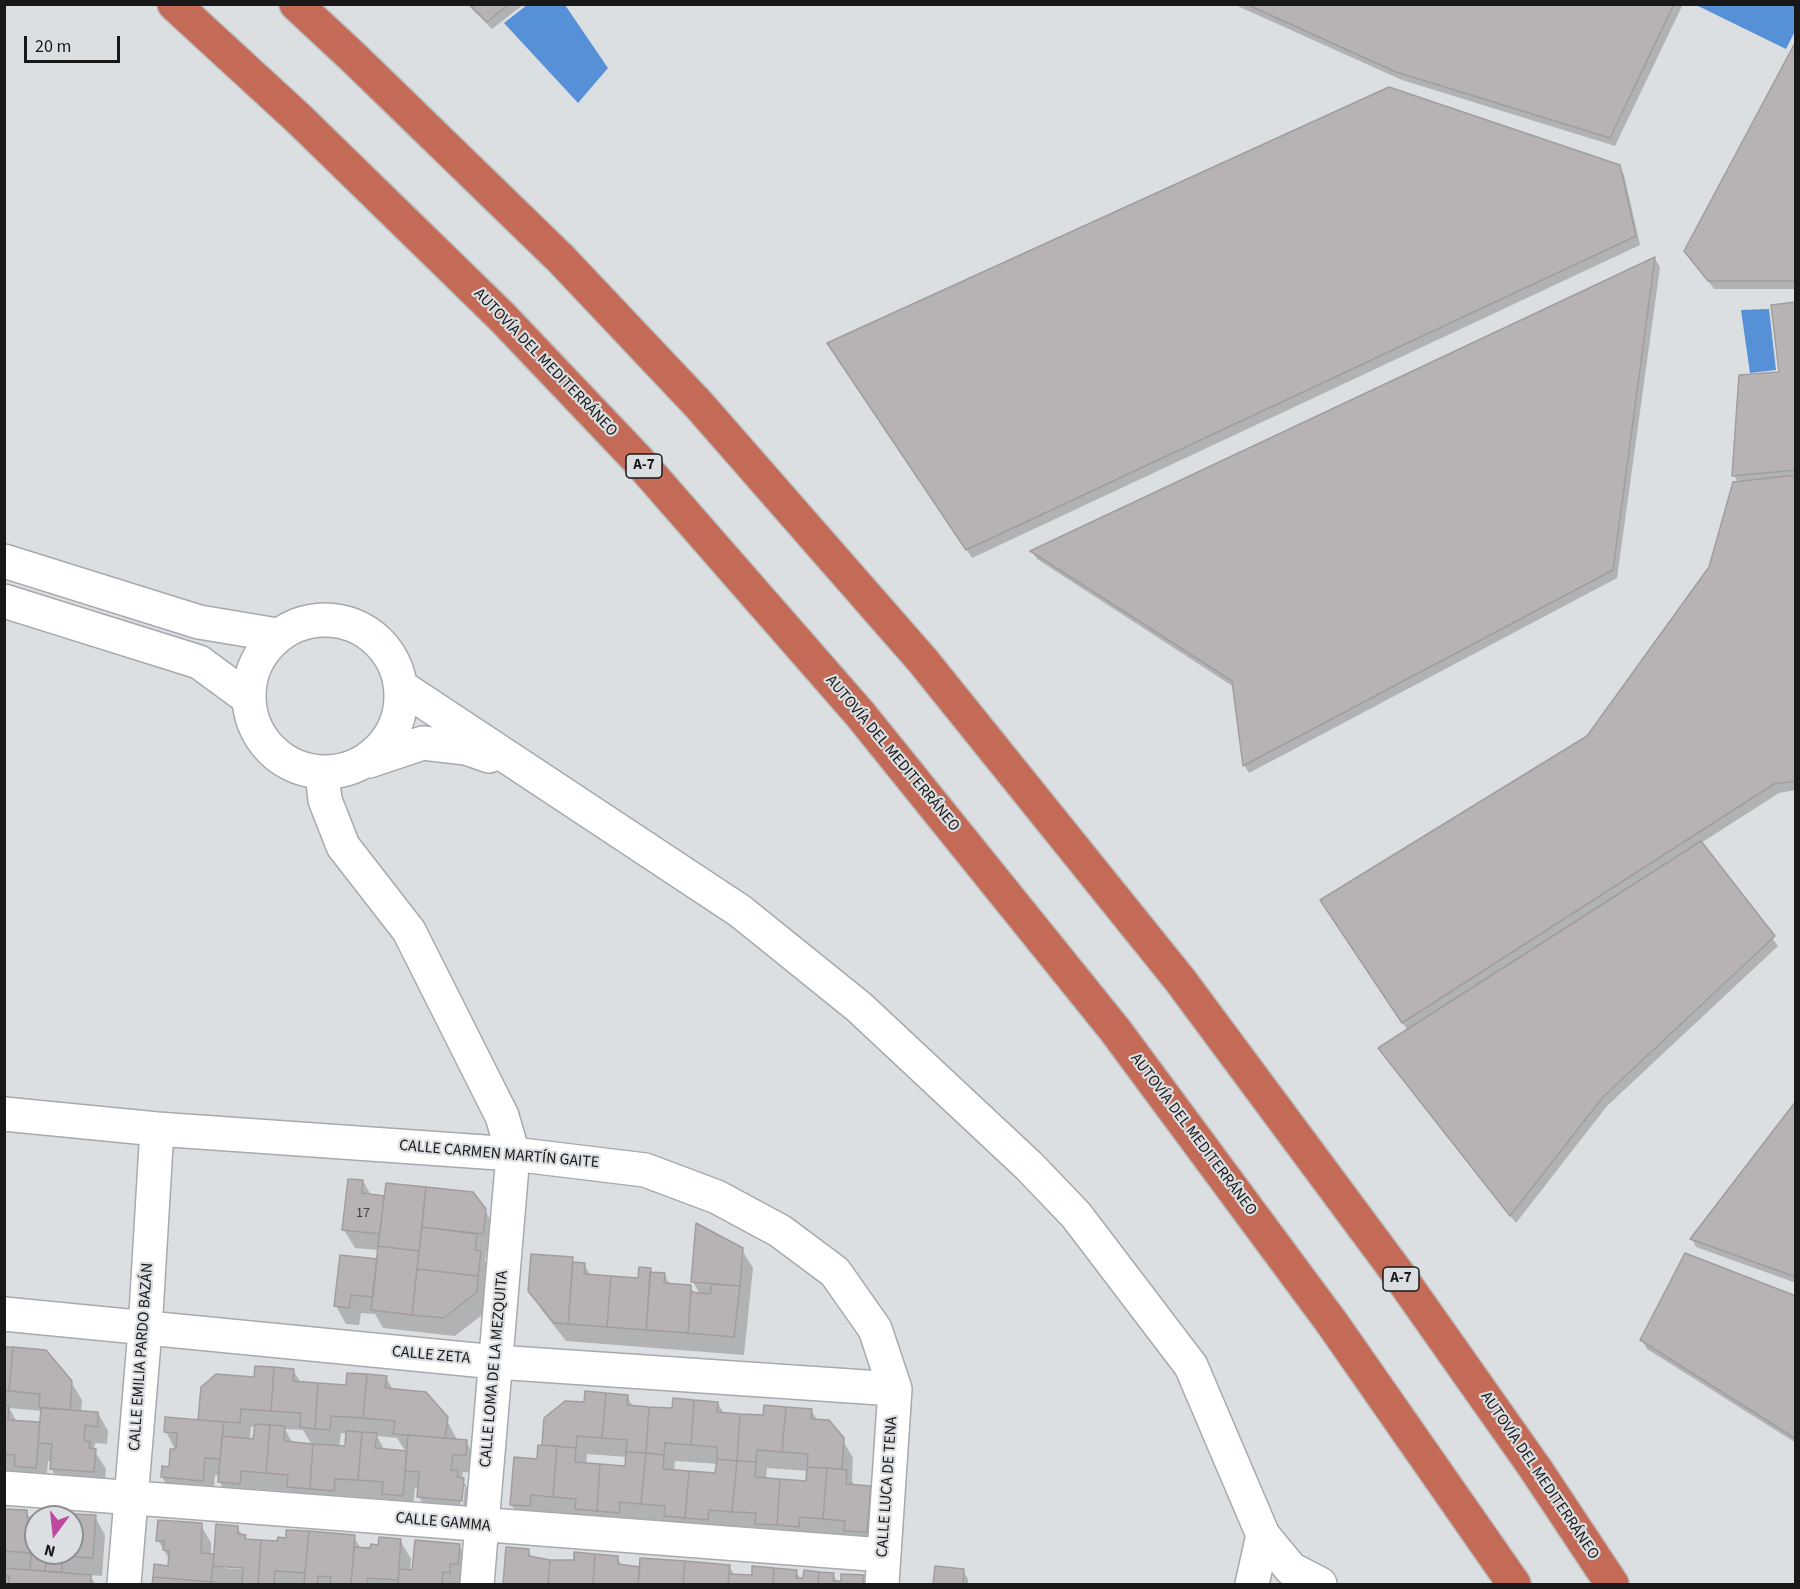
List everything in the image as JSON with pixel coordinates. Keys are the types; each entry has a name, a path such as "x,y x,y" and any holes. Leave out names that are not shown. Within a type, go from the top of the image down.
{"highway":[{"name":"AUTOVÍA DEL MEDITERRÁNEO","path":"174,4 299,119 502,316 638,460 860,714 1069,970 1114,1029 1332,1323 1514,1584"},
{"name":"AUTOVÍA DEL MEDITERRÁNEO","path":"296,4 356,59 561,259 699,405 923,661 1180,980 1405,1284 1612,1584"}],"street":[{"path":"4,561 199,622 277,635"},
{"path":"4,601 199,662 248,698"},
{"path":"367,762 396,730 403,688 388,650 356,625 315,619 277,635 255,663 248,698 254,726 270,750 294,767 322,773 345,771 423,743 466,747 521,768"},
{"path":"403,688 740,911 860,1007 1029,1166 1076,1215 1191,1366 1263,1535 1291,1569 1320,1584"},
{"path":"322,773 325,800 343,846 409,932 502,1116 513,1154"},
{"name":"CALLE CARMEN MARTÍN GAITE","path":"4,1114 157,1129 513,1154 645,1170 717,1197 780,1231 835,1272 875,1329 895,1389"},
{"name":"CALLE EMILIA PARDO BAZÁN","path":"124,1584 145,1330 157,1129"},
{"name":"CALLE LOMA DE LA MEZQUITA","path":"477,1584 513,1154"},
{"name":"CALLE ZETA","path":"4,1314 145,1330 496,1362 895,1389"},
{"name":"CALLE LUCA DE TENA","path":"882,1570 895,1389"},
{"name":"CALLE GAMMA","path":"4,1488 131,1496 482,1526 882,1570"},
{"path":"1252,1584 1263,1535"}],"water":[{"path":"527,5 565,5 608,68 578,103 504,23"},
{"path":"1696,5 1795,5 1795,31 1786,49"},
{"path":"1769,309 1776,370 1750,373 1741,310"}],"building":[{"path":"469,4 509,4 487,22"},
{"path":"1246,4 1674,4 1610,138 1396,72"},
{"path":"1796,41 1796,281 1708,281 1684,251"},
{"path":"1389,87 1620,165 1636,236 966,550 827,343"},
{"path":"1655,257 1613,570 1243,766 1232,681 1030,551"},
{"path":"1796,302 1796,470 1732,476 1739,375 1779,372 1771,305"},
{"path":"1796,475 1796,781 1774,784 1402,1023 1320,900 1587,736 1709,567 1733,482"},
{"path":"1701,841 1775,936 1603,1097 1510,1216 1378,1048"},
{"path":"1796,1101 1796,1277 1690,1239"},
{"path":"348,1179 363,1180 362,1193 384,1196 380,1234 342,1230"},
{"path":"386,1183 426,1187 419,1251 378,1246"},
{"path":"426,1187 473,1192 486,1209 483,1234 422,1227"},
{"path":"696,1223 743,1248 740,1286 691,1282"},
{"path":"422,1227 477,1234 475,1250 481,1251 478,1276 417,1269"},
{"path":"378,1246 419,1251 412,1315 371,1310"},
{"path":"1685,1253 1796,1296 1796,1439 1640,1340"},
{"path":"531,1254 573,1257 568,1324 554,1323 528,1291"},
{"path":"340,1255 377,1259 373,1297 351,1295 349,1308 334,1306"},
{"path":"573,1262 585,1263 584,1274 611,1276 607,1327 568,1324"},
{"path":"639,1267 651,1268 646,1330 607,1327 611,1276 638,1278"},
{"path":"417,1269 478,1276 477,1292 444,1318 412,1315"},
{"path":"650,1272 665,1273 664,1283 691,1285 688,1333 646,1330"},
{"path":"712,1284 740,1286 734,1337 688,1333 691,1292 710,1294"},
{"path":"4,1347 13,1347 9,1391 4,1391"},
{"path":"13,1347 46,1350 72,1381 70,1410 39,1407 40,1394 9,1391"},
{"path":"255,1366 274,1367 271,1411 241,1409 240,1423 198,1420 201,1387 216,1374 254,1377"},
{"path":"274,1367 294,1369 293,1381 318,1383 315,1429 300,1427 301,1413 271,1411"},
{"path":"347,1373 367,1374 363,1418 331,1416 330,1430 315,1429 318,1383 346,1385"},
{"path":"367,1374 387,1376 385,1388 426,1392 448,1417 445,1438 393,1434 395,1421 363,1418"},
{"path":"585,1391 606,1393 602,1438 577,1436 576,1448 542,1445 544,1418 565,1401 584,1402"},
{"path":"606,1393 628,1395 627,1405 649,1407 646,1453 626,1452 627,1440 602,1438"},
{"path":"673,1398 694,1400 691,1445 665,1443 664,1455 646,1453 649,1407 672,1408"},
{"path":"694,1400 718,1402 717,1412 740,1414 737,1461 717,1459 717,1447 691,1445"},
{"path":"4,1405 9,1406 8,1420 40,1422 36,1468 14,1466 15,1455 4,1454"},
{"path":"764,1405 786,1407 782,1452 757,1450 756,1462 737,1461 740,1414 763,1415"},
{"path":"786,1407 812,1409 811,1419 829,1420 844,1438 842,1469 807,1467 808,1454 782,1452"},
{"path":"41,1408 98,1412 98,1427 85,1425 84,1441 90,1442 89,1448 96,1449 94,1472 50,1469 52,1444 38,1443"},
{"path":"165,1417 224,1422 220,1459 205,1458 203,1481 161,1477 162,1466 169,1467 170,1449 176,1449 177,1433 164,1432"},
{"path":"255,1424 270,1425 266,1473 241,1471 240,1484 218,1482 222,1436 253,1439"},
{"path":"270,1425 285,1426 284,1441 313,1444 310,1489 287,1487 288,1475 266,1473"},
{"path":"346,1431 362,1432 358,1480 335,1479 334,1491 310,1489 313,1444 345,1446"},
{"path":"362,1432 377,1433 375,1448 407,1451 403,1496 382,1494 383,1482 358,1480"},
{"path":"408,1435 467,1440 466,1455 453,1455 451,1470 458,1470 457,1477 464,1478 462,1501 417,1497 419,1472 405,1471"},
{"path":"538,1445 557,1446 553,1497 531,1495 530,1506 510,1505 514,1457 537,1459"},
{"path":"557,1446 576,1448 575,1462 600,1464 597,1511 575,1509 576,1499 553,1497"},
{"path":"626,1452 646,1453 641,1504 620,1502 619,1513 597,1511 600,1464 625,1466"},
{"path":"646,1453 664,1455 663,1469 689,1471 685,1518 664,1516 665,1506 641,1504"},
{"path":"717,1459 737,1461 732,1512 709,1510 708,1520 685,1518 689,1471 715,1473"},
{"path":"737,1461 756,1462 755,1477 780,1479 777,1525 755,1524 756,1513 732,1512"},
{"path":"807,1467 827,1468 823,1519 800,1517 799,1527 777,1525 780,1479 806,1481"},
{"path":"827,1468 847,1470 846,1484 871,1486 867,1532 844,1531 845,1521 823,1519"},
{"path":"4,1509 24,1510 24,1552 4,1551"},
{"path":"84,1514 96,1515 93,1558 84,1557"},
{"path":"158,1520 202,1523 201,1553 214,1554 211,1582 153,1577 154,1564 168,1566 169,1551 163,1550 164,1541 156,1541"},
{"path":"216,1524 238,1526 238,1534 246,1535 245,1539 261,1540 258,1584 242,1584 243,1568 213,1566"},
{"path":"286,1530 309,1531 305,1573 275,1571 274,1584 258,1584 261,1540 277,1541 278,1537 286,1538"},
{"path":"309,1531 355,1535 351,1584 330,1584 331,1577 318,1576 317,1584 304,1584"},
{"path":"379,1537 401,1539 398,1580 368,1578 367,1584 351,1584 354,1547 370,1548 371,1544 378,1545"},
{"path":"415,1540 460,1544 458,1564 450,1564 450,1573 443,1572 442,1584 398,1584 399,1569 412,1570"},
{"path":"506,1547 529,1549 529,1556 550,1560 548,1584 503,1584"},
{"path":"574,1552 595,1554 593,1584 548,1584 550,1560 574,1560"},
{"path":"595,1554 618,1556 618,1564 640,1567 638,1584 593,1584"},
{"path":"640,1558 685,1561 683,1584 638,1584"},
{"path":"685,1561 730,1565 728,1584 683,1584"},
{"path":"30,1565 46,1565 45,1571 30,1570"},
{"path":"46,1565 62,1565 62,1572 45,1571"},
{"path":"752,1566 774,1568 773,1584 728,1584 729,1574 752,1575"},
{"path":"935,1566 964,1569 963,1584 933,1584"},
{"path":"4,1568 91,1575 91,1584 9,1584 9,1576 4,1576"},
{"path":"774,1568 797,1570 796,1578 803,1578 804,1570 819,1572 818,1584 773,1584"},
{"path":"819,1572 834,1573 833,1581 841,1581 841,1574 864,1575 863,1584 818,1584"},
{"path":"153,1577 214,1582 214,1584 152,1584"}]}
